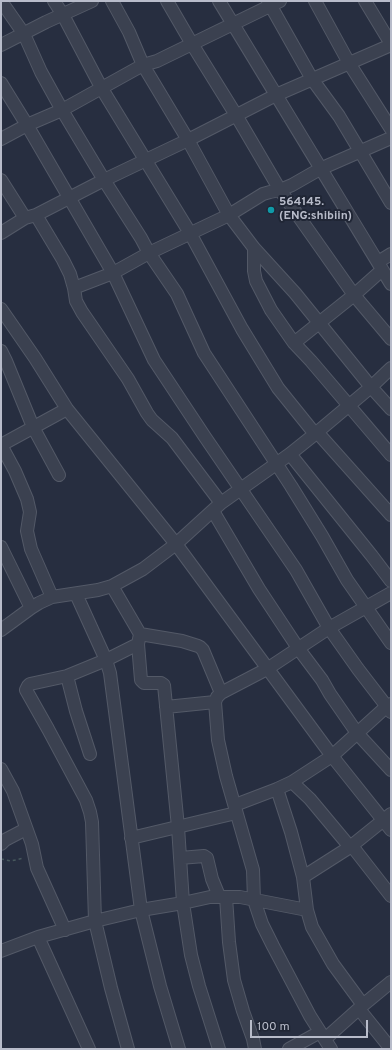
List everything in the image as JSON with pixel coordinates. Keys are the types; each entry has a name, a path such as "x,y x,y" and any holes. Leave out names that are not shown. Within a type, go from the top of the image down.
{"street":[{"path":"1,1 24,34 41,72 104,180 149,253 177,294 204,353 322,536 347,580 391,643"},
{"path":"54,1 102,89 190,233 242,329 278,388 316,433 391,515"},
{"path":"1,45 92,1"},
{"path":"112,1 129,32 143,65 188,140 229,215 254,248 295,293 371,387 391,409"},
{"path":"167,1 280,190 354,295 391,339"},
{"path":"219,1 391,284"},
{"path":"315,1 349,63 391,129"},
{"path":"1,233 17,222 188,140 276,95 391,44 365,1"},
{"path":"1,139 27,125 62,110 143,65 157,61 234,24 273,3 312,79 339,116 391,204"},
{"path":"1,83 113,273 154,360 296,570 329,628 389,708 357,733 332,756 292,782 236,809 178,827 131,838"},
{"path":"74,288 113,273 149,253 229,215 263,194 280,190 292,185 320,169 391,138"},
{"path":"1,180 63,260 70,274 76,301 82,312 128,379 147,413 152,420 172,438 217,507 259,589 357,733 391,770"},
{"path":"254,248 254,271 256,281 271,310 294,343 391,455"},
{"path":"294,343 354,295 391,254"},
{"path":"3,317 35,358 67,409 176,544 332,756 387,818 391,830"},
{"path":"1,351 33,428 59,475"},
{"path":"1,630 39,603 52,598 112,586 143,569 176,544 217,507 290,454 316,433 371,387 391,368"},
{"path":"52,598 30,543 27,531 30,512 27,499 1,445 67,409"},
{"path":"290,454 391,581"},
{"path":"1,547 30,608"},
{"path":"112,586 139,639 141,680 144,683 161,683 164,685 178,827 183,903 191,955 199,986 220,1049"},
{"path":"166,707 218,698 267,669 329,628 391,593"},
{"path":"76,594 106,660 110,673 141,910 160,986 179,1049"},
{"path":"128,1049 111,988 95,920 92,822 86,800 26,688 30,684 67,676 106,660 139,639 182,641 198,646 203,650 218,698 218,740 226,776 253,870 254,900 262,924 273,946 310,1016 325,1040"},
{"path":"67,676 76,711 90,754"},
{"path":"1,769 13,791 32,844 38,868 65,930"},
{"path":"292,782 310,799 351,846 391,896"},
{"path":"277,789 291,832 303,877 307,910 312,927 333,964 391,1049"},
{"path":"303,877 351,846 387,818"},
{"path":"1,844 5,840 26,829"},
{"path":"180,858 204,856 208,858 212,879 222,897 234,980 255,1049"},
{"path":"1,951 95,920 210,897 240,897 307,910"},
{"path":"34,939 89,1049"},
{"path":"289,1049 325,1040 391,982"}],"path":[{"path":"1,860 11,861 34,853"}],"place":[{"name":"564145. (ENG:shibiin)","path":"271,210"}]}
